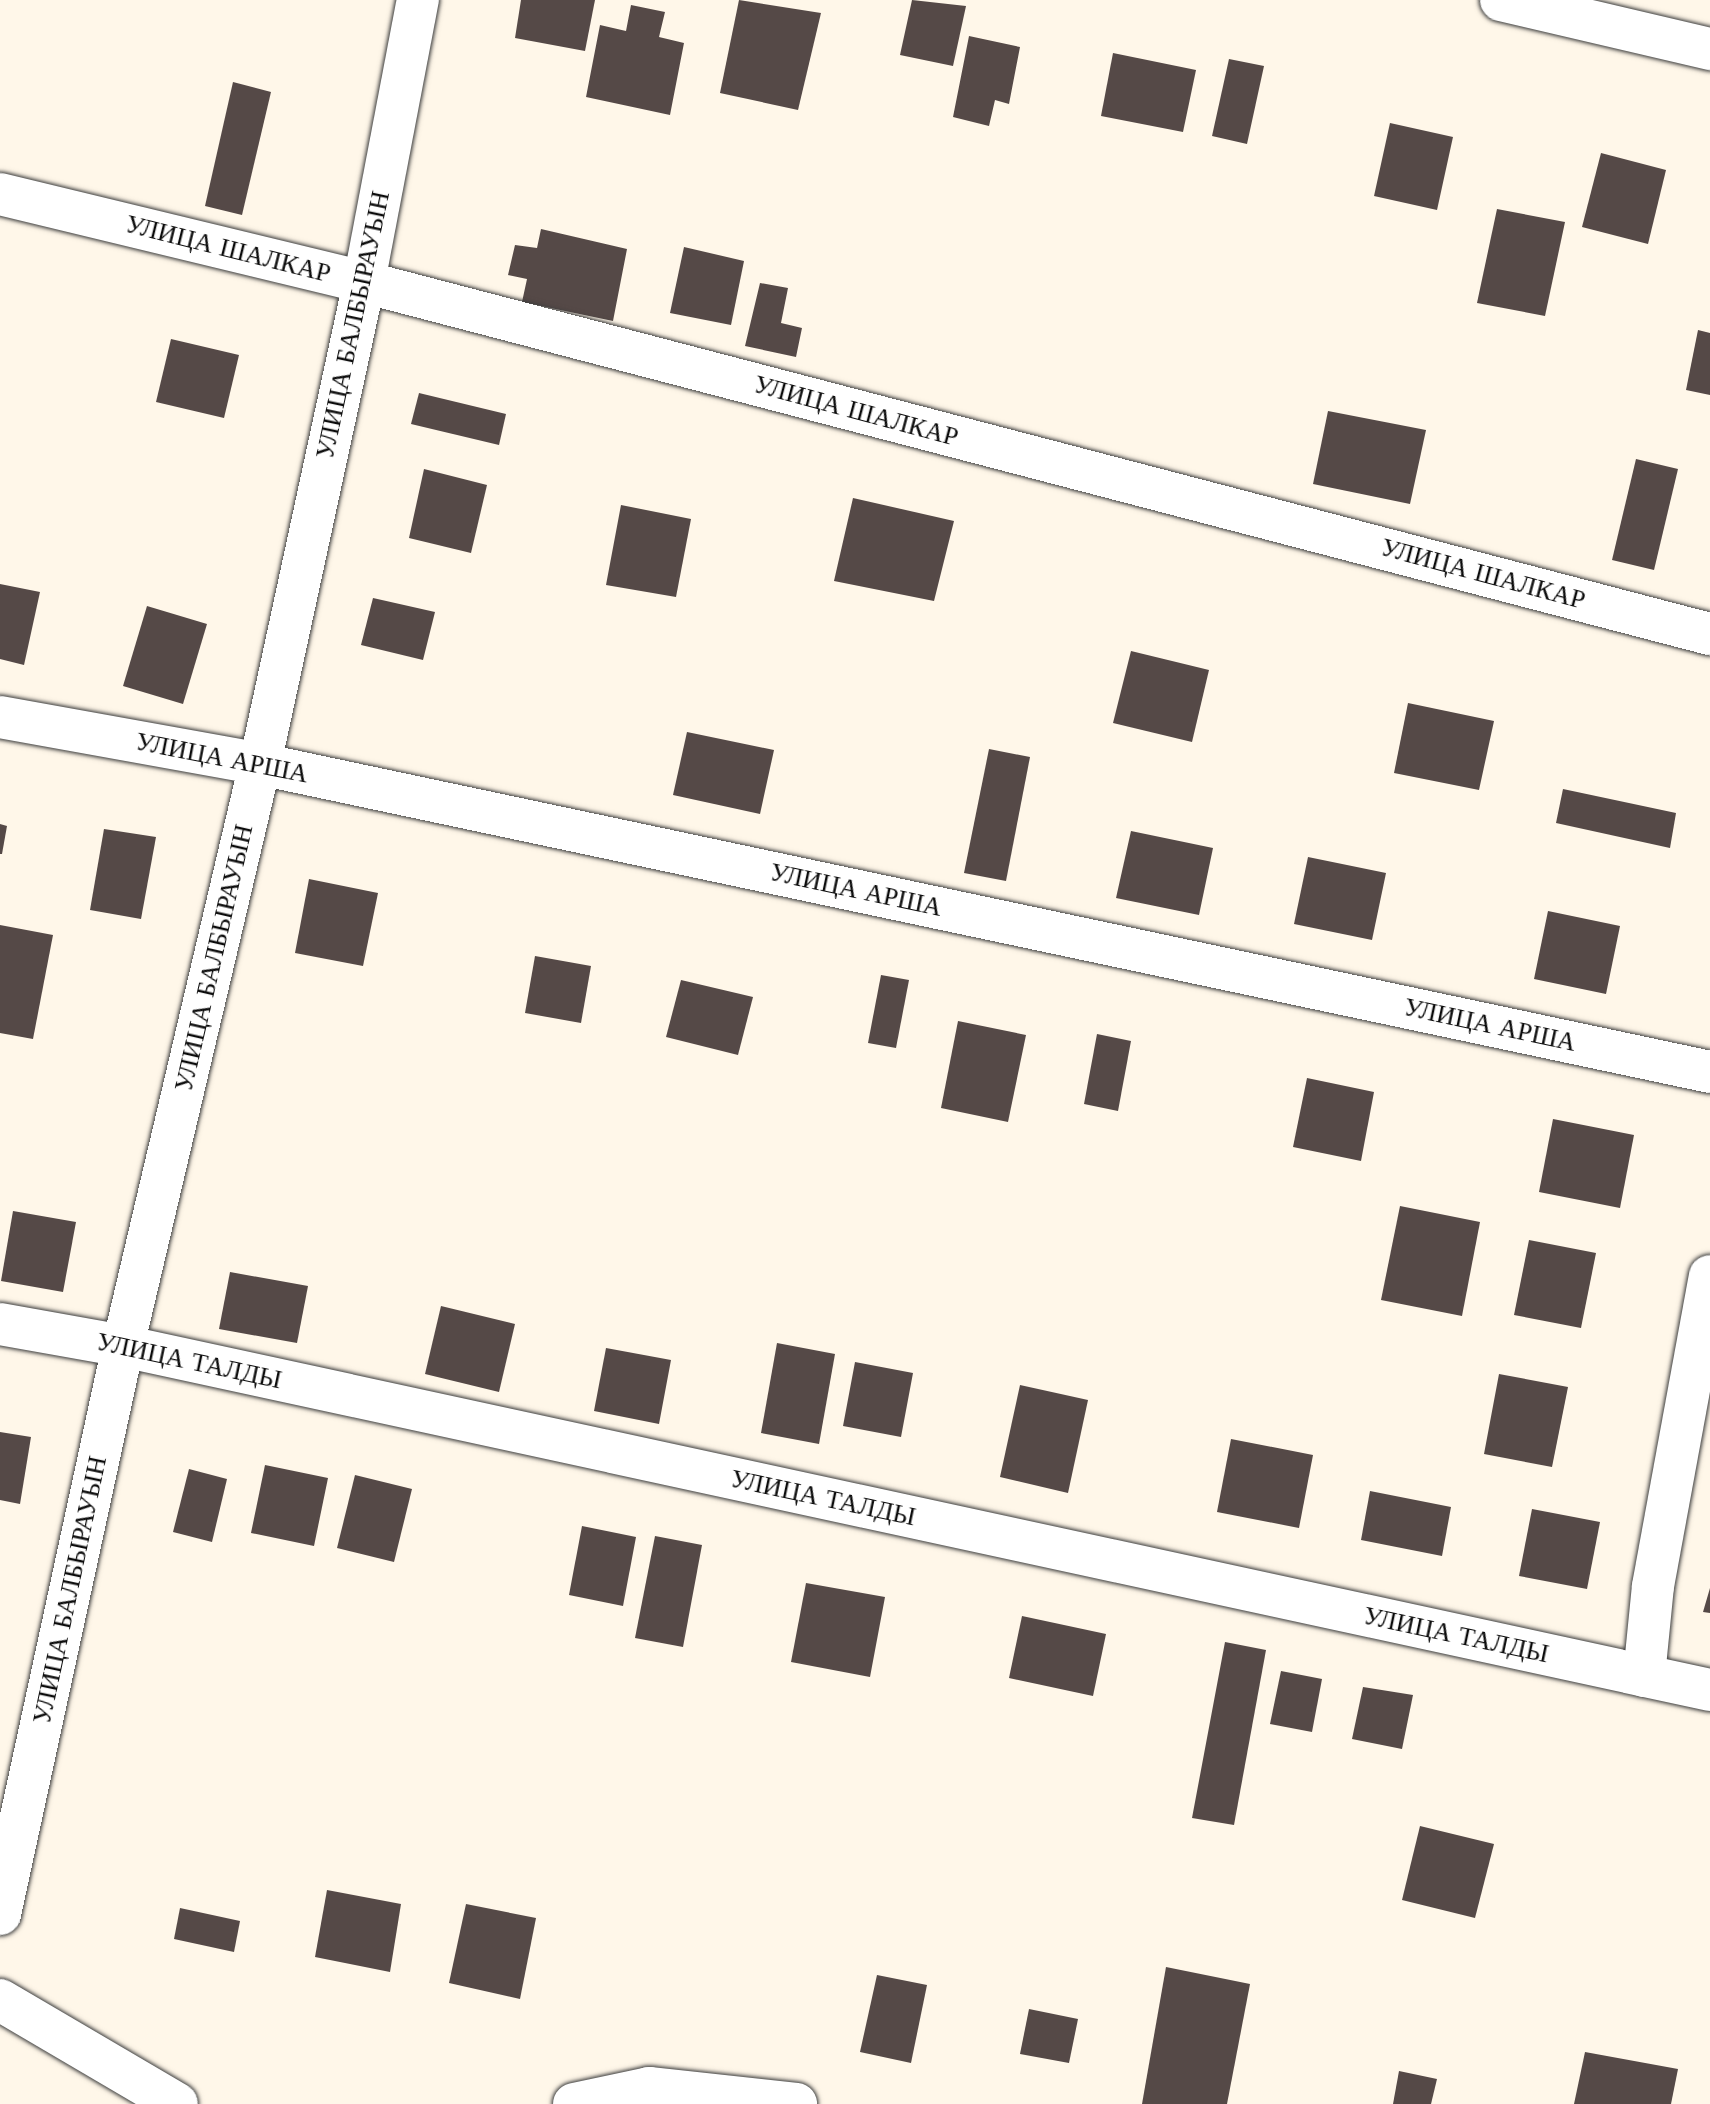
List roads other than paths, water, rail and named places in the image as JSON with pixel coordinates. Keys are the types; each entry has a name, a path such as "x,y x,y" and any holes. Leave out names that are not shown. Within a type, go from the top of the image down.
{"street":[{"name":"УЛИЦА БАЛБЫРАУЫН","path":"0,1914 123,1346 260,764 364,282 418,0"},
{"path":"1501,0 1710,49"},
{"name":"УЛИЦА ШАЛКАР","path":"0,194 364,282 1710,634"},
{"name":"УЛИЦА АРША","path":"0,717 260,764 1710,1072"},
{"path":"1644,1676 1653,1586 1710,1276"},
{"name":"УЛИЦА ТАЛДЫ","path":"0,1324 123,1346 1710,1690"},
{"path":"0,2000 177,2104"},
{"path":"574,2104 649,2088 796,2104"}]}
